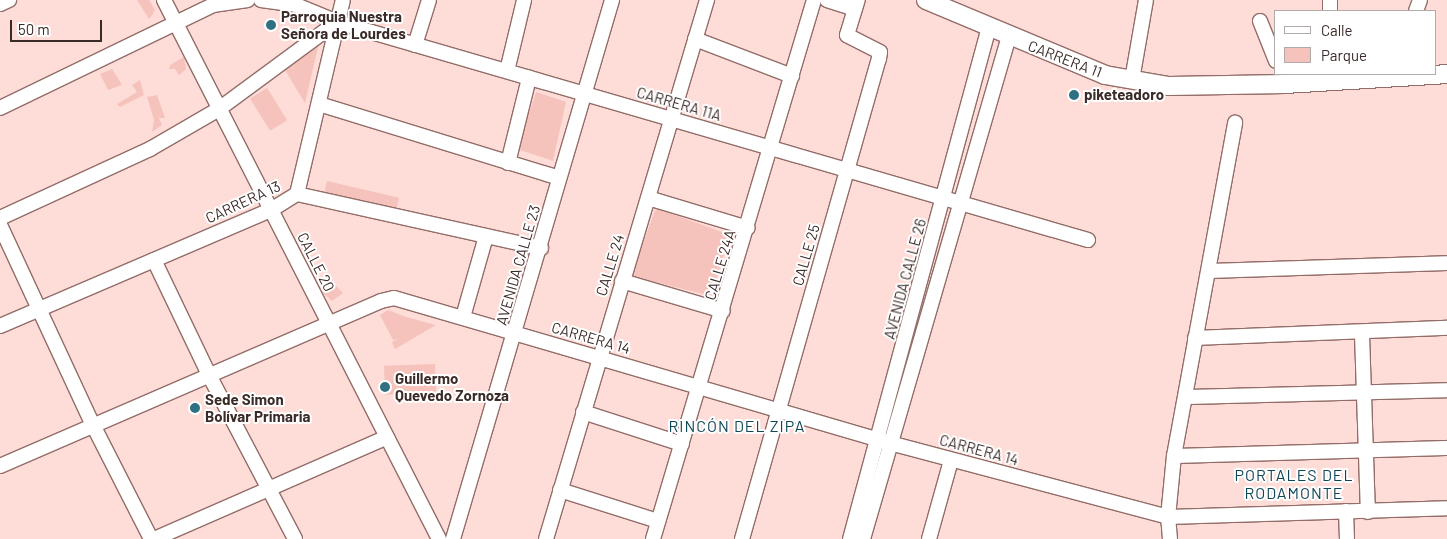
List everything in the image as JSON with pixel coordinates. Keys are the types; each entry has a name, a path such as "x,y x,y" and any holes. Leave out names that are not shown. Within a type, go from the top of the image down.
{"street":[{"path":"0,4 9,0"},
{"name":"CALLE 20","path":"164,0 438,539"},
{"path":"0,108 213,5 248,0"},
{"name":"CARRERA 11A","path":"262,0 296,5 337,22 1088,240"},
{"path":"297,194 343,0"},
{"path":"415,45 429,0"},
{"path":"507,71 524,0"},
{"name":"AVENIDA CALLE 23","path":"453,539 541,248 559,178 612,0"},
{"name":"CALLE 24","path":"546,539 706,0"},
{"name":"CALLE 24A","path":"653,539 772,148 814,0"},
{"path":"827,0 856,4"},
{"name":"CARRERA 11","path":"926,0 1063,60 1105,75 1169,86 1329,77 1424,75"},
{"path":"1132,80 1146,0"},
{"name":"CALLE 25","path":"742,539 880,52 847,35 856,4"},
{"path":"1260,21 1274,56"},
{"path":"0,218 150,148 219,108 337,22"},
{"name":"AVENIDA CALLE 26","path":"863,539 883,441 989,27"},
{"name":"AVENIDA CALLE 26","path":"850,539 959,202 1009,36"},
{"path":"695,39 792,76"},
{"path":"508,163 529,78"},
{"path":"319,104 559,178"},
{"path":"1170,539 1168,518 1174,456 1235,123"},
{"name":"CARRERA 13","path":"0,326 271,210 297,194 541,248"},
{"path":"648,198 748,228"},
{"path":"0,225 93,425 152,539 387,437"},
{"path":"463,317 486,236"},
{"path":"154,260 209,375 270,488 295,539"},
{"path":"1209,271 1447,263"},
{"path":"622,280 723,311"},
{"name":"CARRERA 14","path":"329,324 381,301 394,298 780,409 883,441 1168,518 1447,508"},
{"path":"0,466 329,324"},
{"path":"1195,338 1362,334 1447,328"},
{"path":"1362,334 1368,450 1368,512"},
{"path":"1186,397 1447,390"},
{"path":"583,412 682,444"},
{"path":"1174,456 1447,448"},
{"path":"929,539 951,460"},
{"path":"560,490 658,521"},
{"path":"1346,511 1347,539"}],"green space":[{"path":"137,0 149,0 155,10 149,19"},
{"path":"319,43 305,103 285,70"},
{"path":"184,57 186,69 179,75 175,69 169,69 170,65"},
{"path":"112,69 122,85 108,90 100,74"},
{"path":"140,80 144,95 120,107 117,104 137,92 132,85"},
{"path":"267,88 287,120 270,131 250,99"},
{"path":"536,92 566,102 553,161 517,149"},
{"path":"157,95 165,118 159,118 162,125 152,132 154,120 147,97"},
{"path":"327,181 399,198 396,212 324,196"},
{"path":"656,208 730,235 711,296 631,276"},
{"path":"335,285 343,293 332,301 322,292"},
{"path":"388,310 436,325 395,349 392,342 398,339 393,340 380,315"},
{"path":"435,364 436,393 385,395 384,366"}],"place":[{"name":"Parroquia Nuestra Señora de Lourdes","path":"271,25"},
{"name":"piketeadoro","path":"1074,95"},
{"name":"Guillermo Quevedo Zornoza","path":"385,387"},
{"name":"Sede Simon Bolívar Primaria","path":"195,408"}],"district":[{"name":"RINCÓN DEL ZIPA","path":"737,426"},
{"name":"PORTALES DEL RODAMONTE","path":"1294,484"}]}
